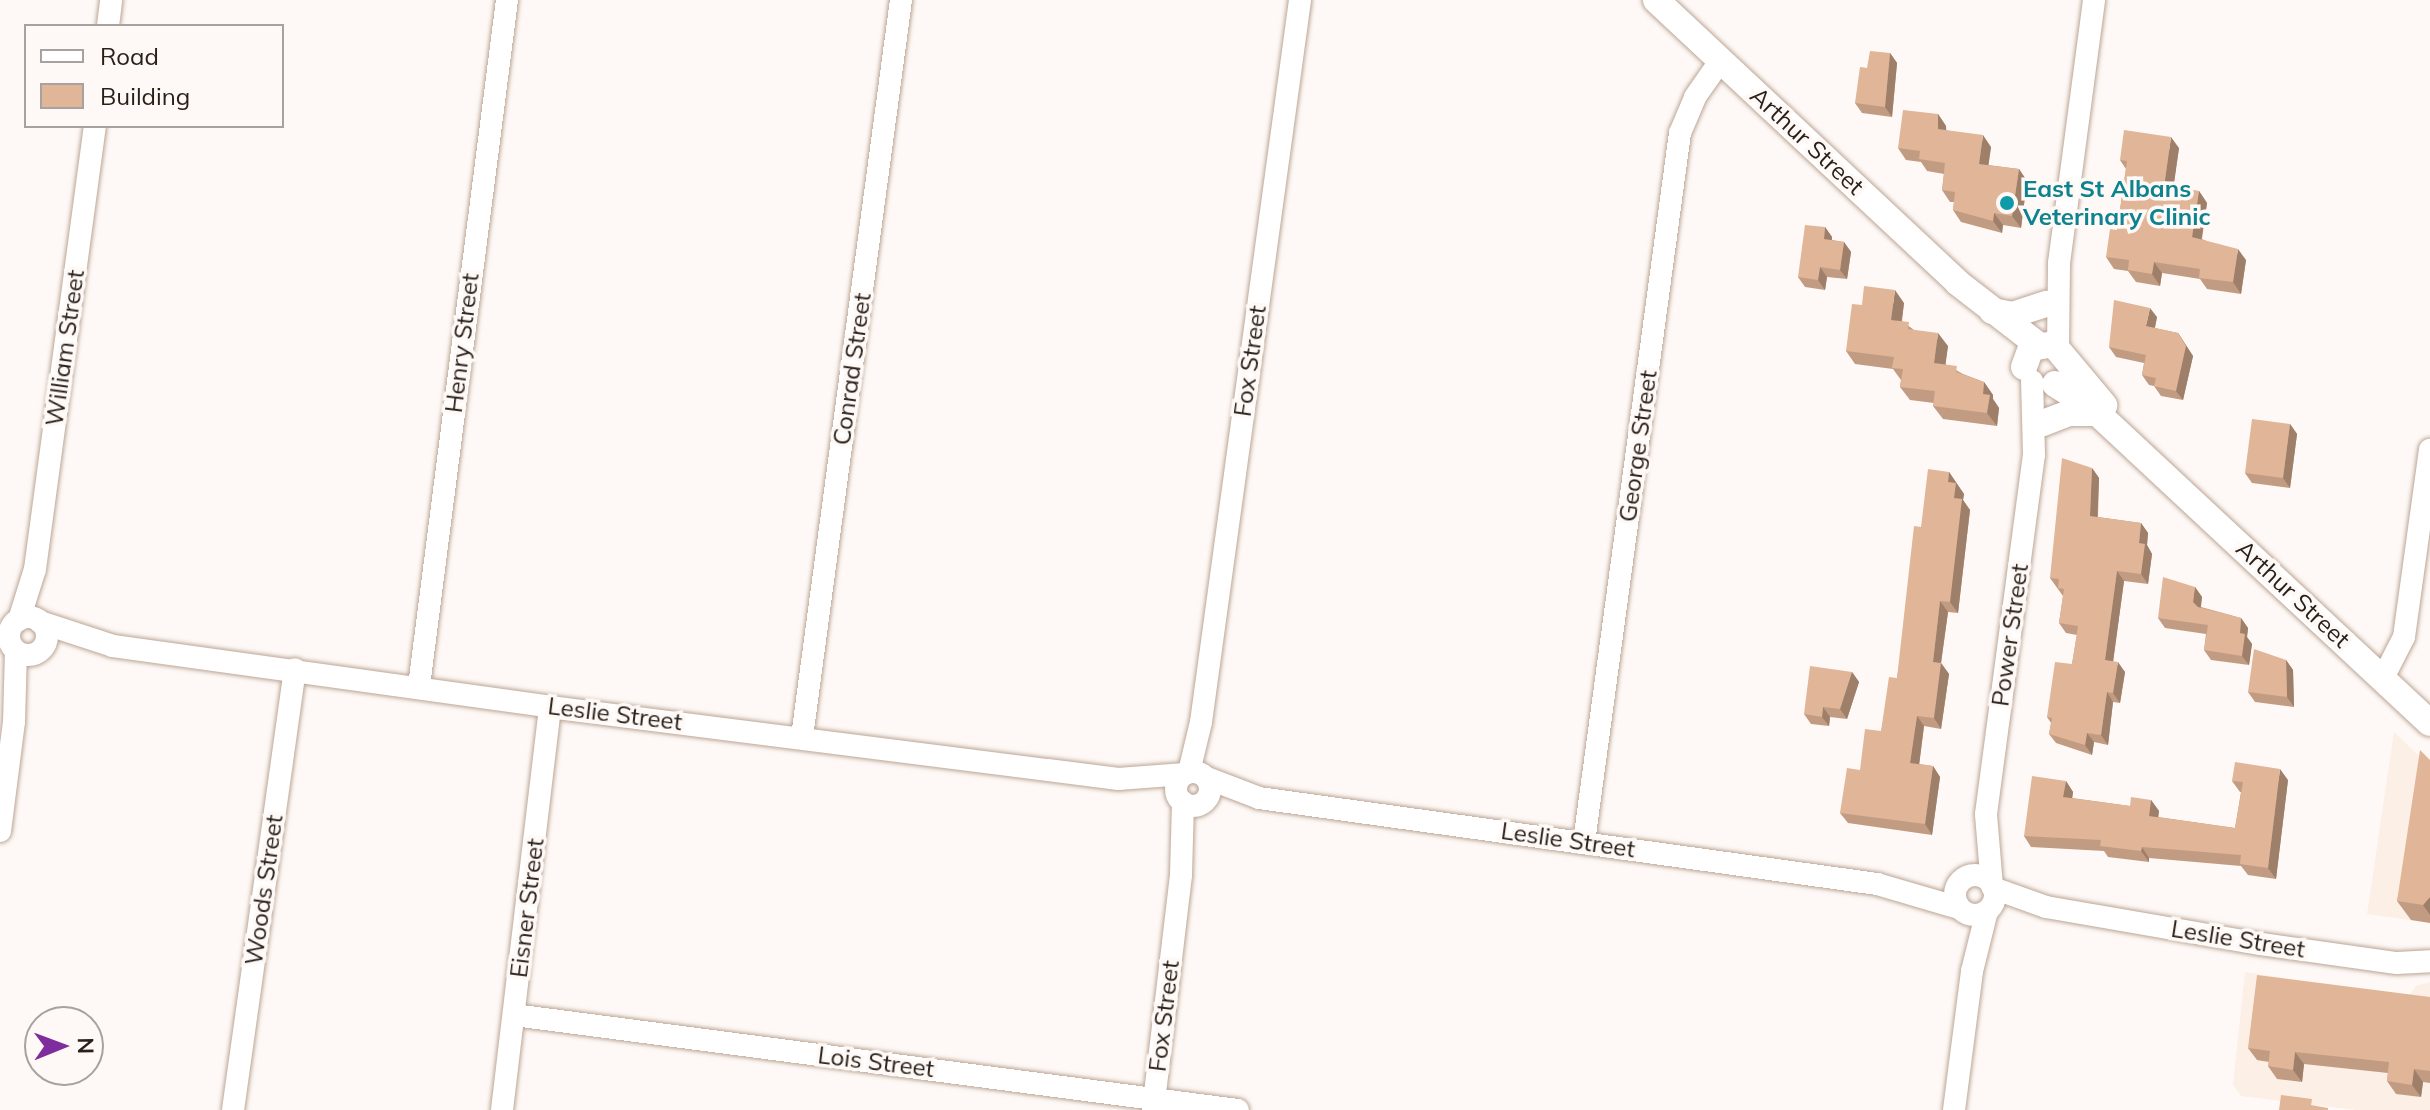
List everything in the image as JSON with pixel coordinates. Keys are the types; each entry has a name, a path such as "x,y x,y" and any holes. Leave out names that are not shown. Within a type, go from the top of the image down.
{"street":[{"path":"108,24 111,0"},
{"name":"Henry Street","path":"419,686 507,0"},
{"name":"Conrad Street","path":"802,737 901,0"},
{"name":"Fox Street","path":"1196,775 1300,0"},
{"path":"2051,348 2059,263 2094,0"},
{"name":"Arthur Street","path":"1663,2 1958,283 1992,311 2051,348 2155,466"},
{"name":"George Street","path":"1584,842 1680,133 1695,97 1721,60"},
{"name":"William Street","path":"0,831 21,635 35,569 95,128"},
{"path":"2051,348 2026,354 2040,379 2065,374 2051,348 2046,304 2059,263"},
{"name":"Arthur Street","path":"1958,283 1978,316 2040,379 2096,413 2430,723"},
{"path":"1992,311 2012,315 2046,304"},
{"name":"Power Street","path":"2034,455 2043,423 2040,379"},
{"name":"Power Street","path":"1954,1110 1972,971 1991,898 1986,814 2034,455 2040,379"},
{"path":"2043,423 2069,413 2096,413"},
{"path":"2383,678 2404,637 2430,450"},
{"name":"Leslie Street","path":"21,635 295,669 550,707 1118,779 1191,802 1259,798 1584,842 1877,884 1960,908"},
{"name":"Woods Street","path":"233,1110 295,669"},
{"name":"Eisner Street","path":"502,1110 550,707"},
{"path":"1196,775 1210,794 1191,802 1176,788 1196,775"},
{"name":"Leslie Street","path":"1118,779 1196,775 1259,798"},
{"name":"Fox Street","path":"1154,1104 1191,802"},
{"name":"Power Street","path":"1963,880 1986,814"},
{"path":"1977,875 1991,898 1977,915 1960,908 1956,890 1963,880 1977,875"},
{"name":"Leslie Street","path":"1877,884 1963,880"},
{"name":"Leslie Street","path":"1991,898 2334,954 2410,964 2430,961"},
{"name":"Power Street","path":"1960,908 1972,971"},
{"name":"Lois Street","path":"514,1015 1154,1104 1238,1110"}],"shaded area":[{"path":"2394,732 2430,766 2430,923 2367,914"},
{"path":"2245,972 2408,997 2416,986 2430,982 2430,1110 2357,1110 2241,1096 2233,1085"}],"building":[{"path":"1870,51 1890,53 1885,107 1855,103 1860,67 1867,68"},
{"path":"1903,110 1938,114 1938,129 1983,135 1979,164 2019,169 2012,216 1994,213 1993,221 1953,210 1955,192 1942,190 1945,163 1919,159 1920,151 1898,148"},
{"path":"2124,130 2171,137 2164,187 2199,191 2192,237 2238,249 2233,282 2199,278 2200,269 2154,262 2152,274 2128,270 2129,260 2106,257 2110,229 2117,230 2127,161 2120,160"},
{"path":"1805,225 1825,227 1824,239 1844,242 1840,270 1820,267 1818,280 1798,277"},
{"path":"1864,286 1895,290 1891,320 1909,322 1908,329 1938,333 1934,363 1957,366 1956,372 1984,382 1983,394 1990,395 1987,413 1933,406 1935,391 1900,387 1903,369 1892,368 1894,357 1846,351 1852,304 1862,305"},
{"path":"2114,300 2150,308 2146,326 2178,333 2186,346 2176,391 2154,386 2156,378 2142,375 2146,355 2109,347"},
{"path":"2252,419 2290,424 2283,478 2245,473"},
{"path":"2062,458 2092,468 2090,516 2141,523 2139,543 2145,544 2141,574 2117,571 2105,660 2118,662 2113,693 2107,692 2101,735 2087,733 2085,745 2049,734 2052,718 2047,717 2055,662 2072,664 2078,626 2059,623 2064,589 2058,588 2059,579 2050,578"},
{"path":"1928,469 1949,472 1948,482 1956,483 1954,498 1962,499 1950,602 1940,601 1933,662 1941,663 1934,718 1917,716 1910,763 1933,766 1925,824 1840,813 1847,768 1860,770 1865,729 1881,731 1889,677 1897,678 1914,526 1921,527"},
{"path":"2163,577 2195,587 2193,602 2198,607 2241,618 2240,633 2245,634 2242,656 2204,650 2208,625 2158,618"},
{"path":"2254,649 2286,660 2287,697 2248,692"},
{"path":"1810,666 1852,672 1840,709 1823,707 1822,717 1804,714"},
{"path":"2420,750 2430,760 2430,897 2423,905 2397,901"},
{"path":"2235,762 2280,769 2268,868 2240,864 2241,855 2142,847 2141,851 2100,846 2101,840 2024,836 2032,776 2066,781 2063,797 2130,806 2131,797 2151,800 2149,816 2235,828 2243,782 2232,781"},
{"path":"2257,975 2430,997 2430,1071 2414,1069 2412,1085 2387,1081 2389,1062 2295,1052 2293,1070 2268,1066 2270,1051 2248,1048"},
{"path":"2281,1095 2312,1099 2311,1105 2328,1110 2279,1110"}],"place":[{"name":"East St Albans Veterinary Clinic","path":"2007,203"}]}
